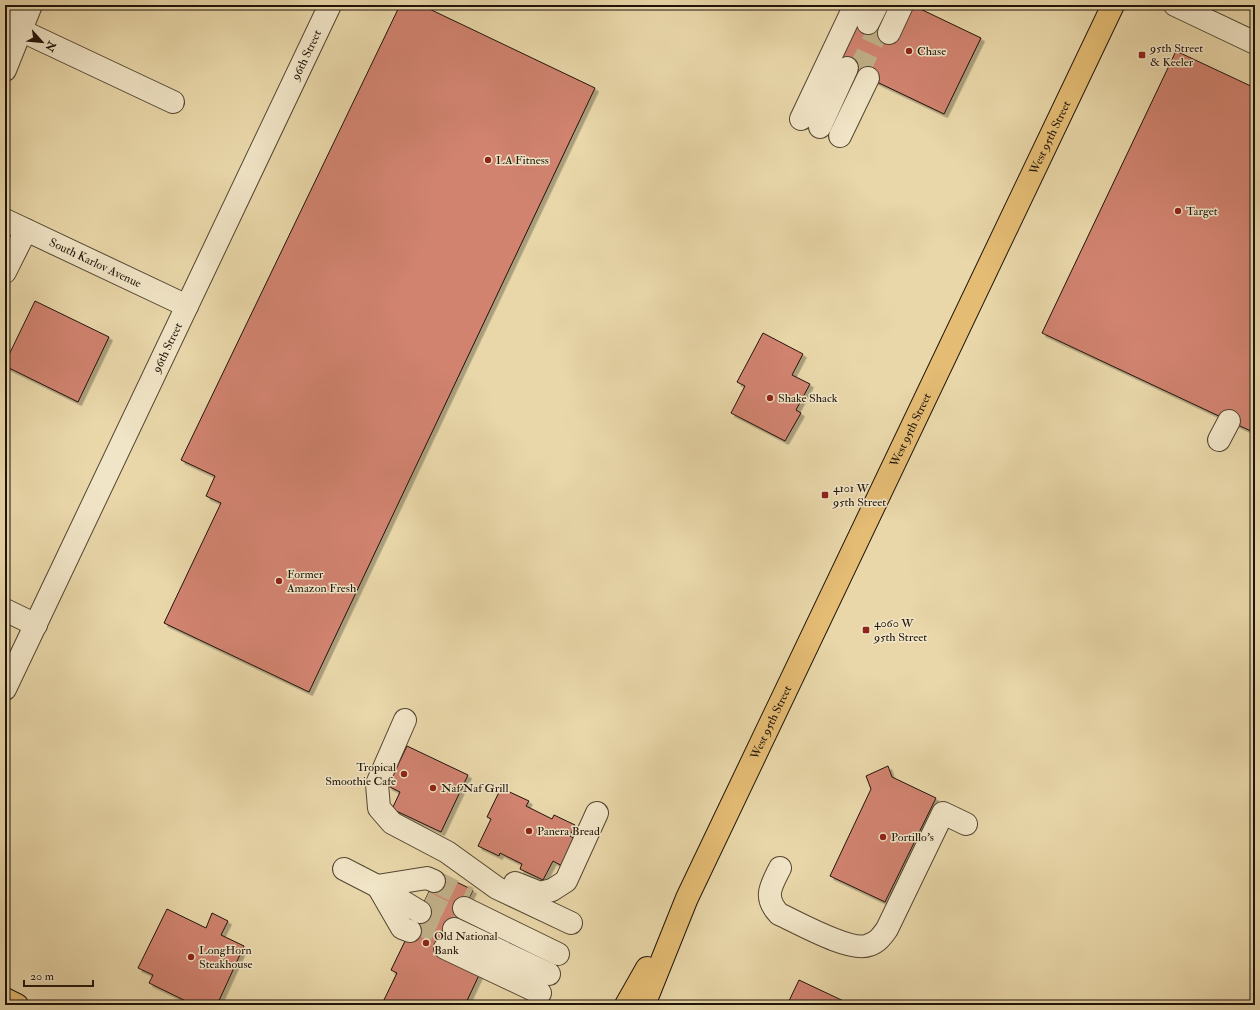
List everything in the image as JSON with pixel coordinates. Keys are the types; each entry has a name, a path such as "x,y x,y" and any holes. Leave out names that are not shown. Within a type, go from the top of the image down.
{"main road":[{"name":"West 95th Street","path":"644,1005 687,898 1113,5"},
{"name":"West 95th Street","path":"626,1005 687,898"},
{"path":"5,999 17,1005"}],"street":[{"name":"96th Street","path":"5,690 330,5"},
{"path":"855,5 823,128 858,73"},
{"path":"878,22 890,5"},
{"path":"878,22 902,5"},
{"path":"1175,5 1255,43"},
{"path":"5,70 20,17 173,102"},
{"name":"South Karlov Avenue","path":"5,220 187,306"},
{"path":"5,272 26,230"},
{"path":"5,610 36,625"},
{"path":"405,720 376,784 380,808 392,824 446,852 497,888 554,962"},
{"path":"470,869 494,874 540,893 552,890 566,881 597,813"},
{"path":"780,868 772,884 769,896 771,905 779,914 841,942 859,947 869,946 880,938 887,928 943,813 966,824"},
{"path":"344,870 377,886 408,918 422,907 427,878 377,886"},
{"path":"554,962 457,923 554,962"}],"building":[{"path":"400,5 421,5 595,88 309,692 164,623 221,503 206,496 215,476 181,460"},
{"name":"Chase","path":"912,5 981,38 944,114 837,63 859,19 897,37"},
{"name":"Target","path":"1176,51 1255,88 1255,433 1042,333"},
{"path":"35,301 109,337 78,402 5,366 5,363"},
{"name":"Shake Shack","path":"763,333 803,354 792,375 810,384 796,410 801,413 785,441 731,413 745,386 737,382"},
{"path":"407,746 468,775 441,832 392,809 400,792 388,786"},
{"name":"Portillo's","path":"888,766 892,777 936,798 885,902 830,876 871,789 866,776"},
{"name":"Panera Bread","path":"501,788 529,801 526,806 552,819 554,815 575,825 570,836 575,839 562,866 553,861 543,880 520,869 522,864 500,853 499,856 478,846 491,819 487,817"},
{"name":"Old National Bank","path":"438,873 473,890 445,948 480,973 465,1005 383,1005 382,1004 397,973 391,970"},
{"name":"LongHorn Steakhouse","path":"167,909 206,928 212,913 228,921 221,935 244,946 217,1005 194,1005 149,983 153,975 138,968"},
{"path":"799,980 852,1005 787,1005"}],"tunnel":[{"path":"858,73 879,28"},
{"path":"434,881 469,898"},
{"path":"424,902 459,919"},
{"path":"415,922 450,938"}],"place":[{"name":"Chase","path":"909,51"},
{"name":"95th Street & Keeler","path":"1142,55"},
{"name":"LA Fitness","path":"488,160"},
{"name":"Target","path":"1178,211"},
{"name":"Shake Shack","path":"770,398"},
{"name":"4101 W 95th Street","path":"825,495"},
{"name":"Former Amazon Fresh","path":"279,581"},
{"name":"4060 W 95th Street","path":"866,630"},
{"name":"Tropical Smoothie Cafe","path":"404,774"},
{"name":"Naf Naf Grill","path":"433,788"},
{"name":"Panera Bread","path":"529,831"},
{"name":"Portillo's","path":"883,837"},
{"name":"Old National Bank","path":"426,943"},
{"name":"LongHorn Steakhouse","path":"191,957"}]}
